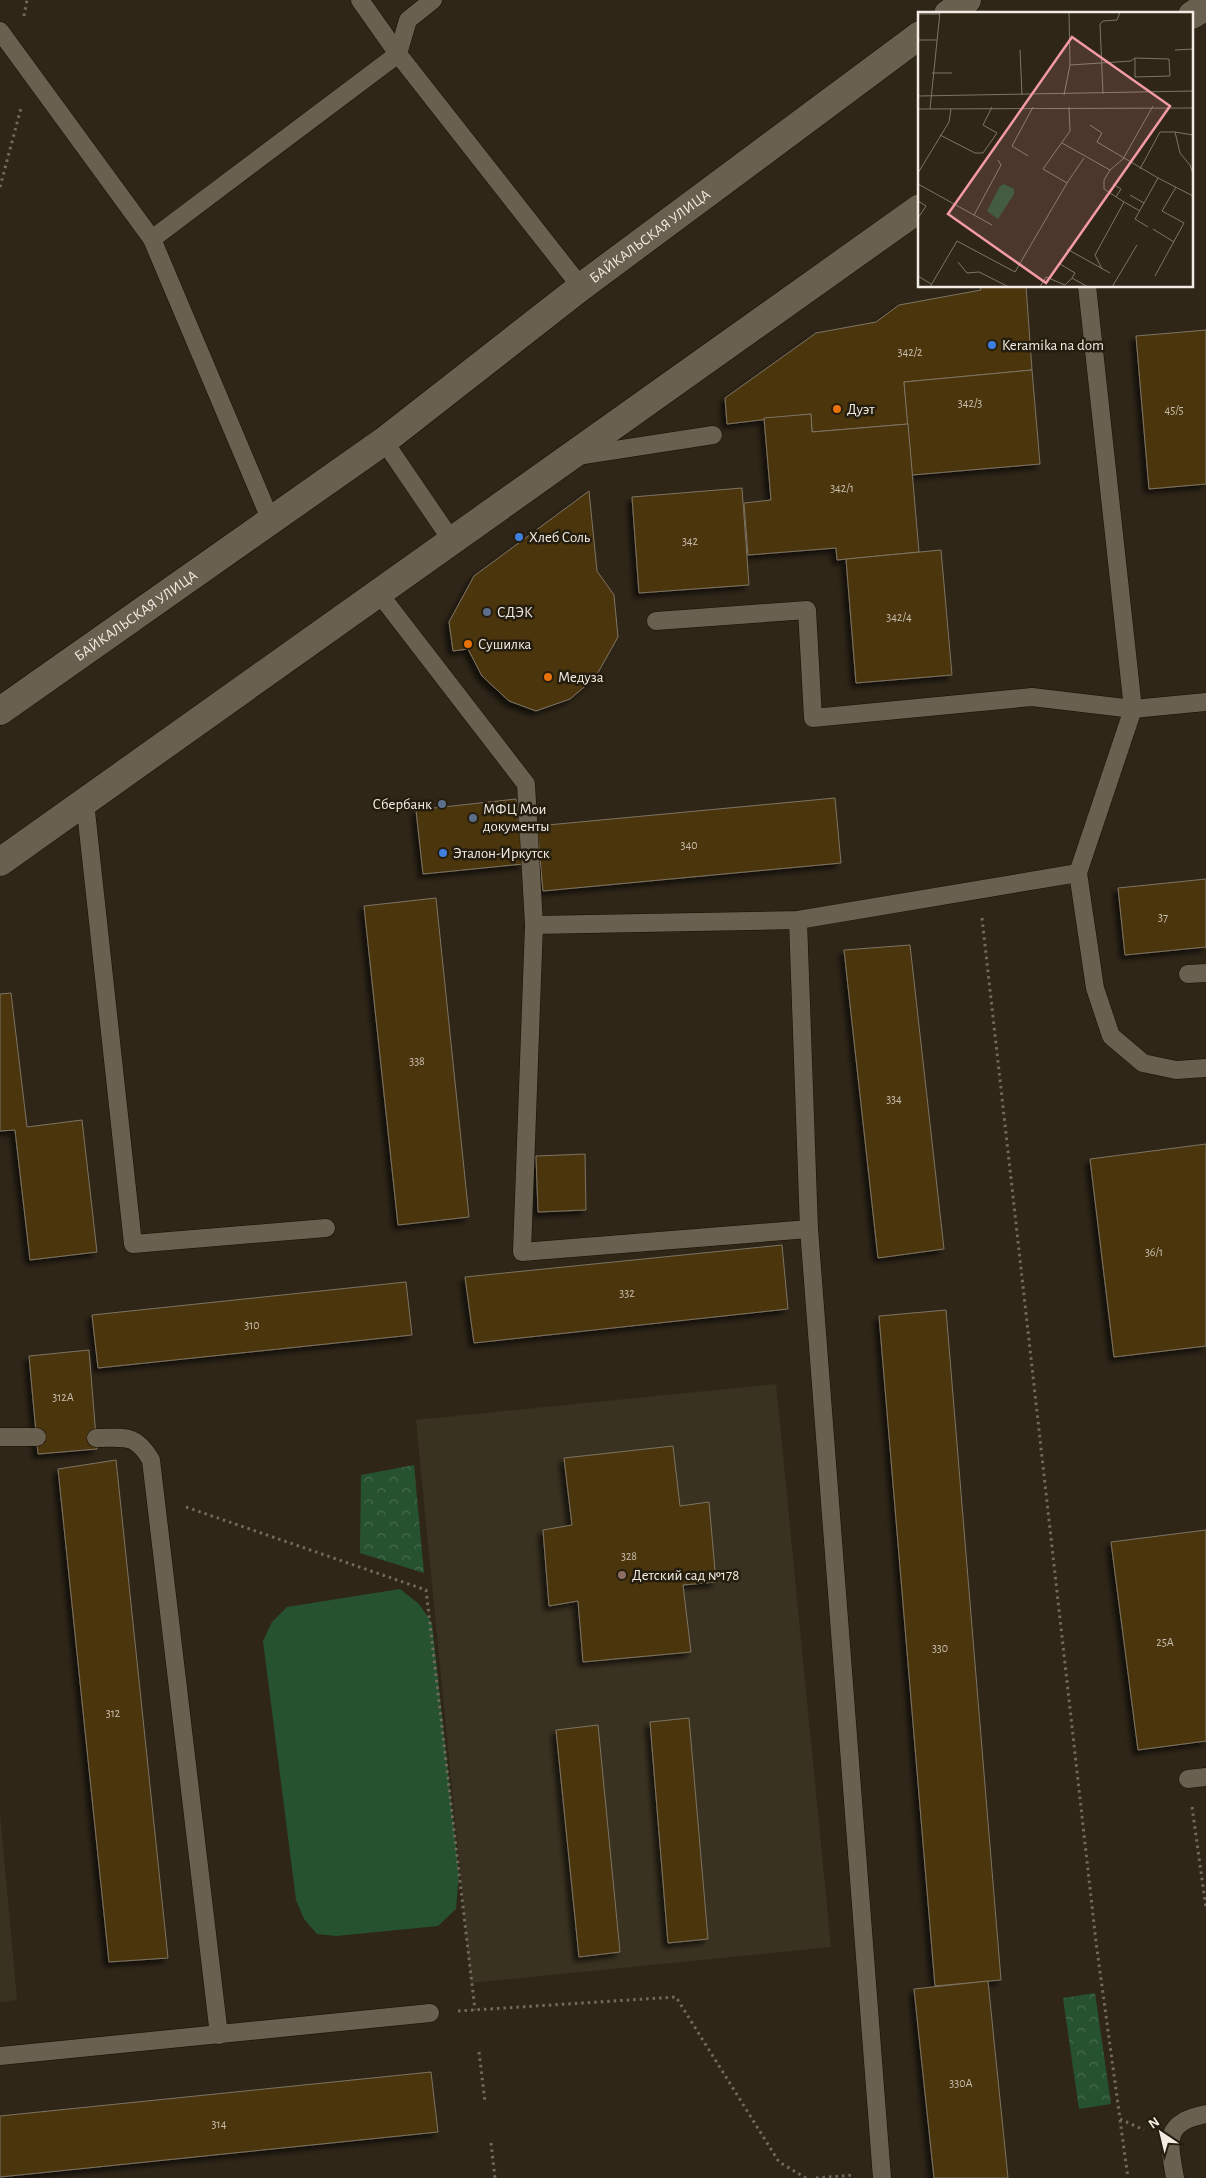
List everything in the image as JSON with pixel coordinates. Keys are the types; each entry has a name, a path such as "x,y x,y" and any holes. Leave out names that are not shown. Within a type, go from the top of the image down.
{"main road":[{"path":"951,12 967,0"},
{"path":"1194,14 1206,6"},
{"name":"БАЙКАЛЬСКАЯ УЛИЦА","path":"0,711 384,440 581,287 918,36"},
{"path":"0,862 918,209"}],"lane":[{"path":"360,0 398,54 581,287"},
{"path":"152,239 398,54 408,20 433,0"},
{"path":"0,31 152,239 271,521"},
{"path":"1088,288 1133,709 1078,873 1095,988 1111,1036 1143,1063 1176,1070 1206,1068"},
{"path":"569,457 713,435"},
{"path":"384,440 452,540"},
{"path":"378,592 526,784 534,925 522,1252 809,1230"},
{"path":"656,621 807,610 813,718 1032,697 1133,709 1206,702"},
{"path":"85,802 133,1244 326,1228"},
{"path":"534,925 798,920 1078,873"},
{"path":"798,920 809,1230 882,2175"},
{"path":"0,1437 37,1437"},
{"path":"96,1438 130,1438 142,1446 151,1460 219,2035"},
{"path":"1188,1779 1206,1777"},
{"path":"0,2056 430,2013"},
{"path":"1175,2178 1169,2142 1176,2125 1192,2116 1206,2114"}],"path":[{"path":"0,187 30,71"},
{"path":"979,890 1049,1534 1081,1798 1096,1942 1128,2178"},
{"path":"155,1496 426,1590 475,2010"},
{"path":"1188,1779 1206,1908"},
{"path":"430,2013 676,1998 779,2162 806,2178"},
{"path":"479,2052 485,2102"},
{"path":"1120,2119 1169,2142"},
{"path":"490,2144 495,2178"},
{"path":"816,2178 882,2175"}],"shaded area":[{"path":"776,1384 831,1947 471,1983 416,1420"},
{"path":"0,1814 17,2000 0,2002"}],"green space":[{"path":"414,1465 424,1573 360,1553 361,1475"},
{"path":"400,1589 419,1604 432,1623 459,1875 456,1909 438,1926 336,1936 317,1934 304,1919 296,1900 263,1641 272,1622 287,1607"},
{"path":"1095,1993 1111,2104 1079,2109 1063,1998"}],"building":[{"path":"980,288 1026,288 1032,370 904,382 908,424 812,432 811,414 727,424 725,398 816,333 876,322 899,305 981,290"},
{"path":"1206,330 1206,484 1149,489 1136,336"},
{"path":"1032,370 1040,464 912,475 904,382"},
{"path":"811,414 812,432 908,424 919,552 837,560 836,548 748,555 744,503 771,500 764,418"},
{"path":"742,488 749,585 639,593 632,497"},
{"path":"589,491 597,571 614,595 618,637 595,678 570,699 536,711 509,701 482,676 468,649 453,651 449,622 474,576"},
{"path":"941,550 952,675 856,683 846,559"},
{"path":"835,798 841,863 543,891 537,826"},
{"path":"516,799 523,864 423,874 416,810"},
{"path":"1206,879 1206,947 1125,955 1118,888"},
{"path":"436,898 469,1217 398,1225 364,906"},
{"path":"910,945 944,1249 878,1258 844,950"},
{"path":"11,993 27,1127 82,1120 97,1252 30,1260 15,1130 0,1131 0,994"},
{"path":"1206,1144 1206,1346 1114,1357 1090,1159"},
{"path":"585,1154 586,1210 538,1212 536,1156"},
{"path":"782,1245 788,1309 474,1343 465,1277"},
{"path":"406,1282 412,1335 98,1368 92,1315"},
{"path":"946,1310 1001,1980 935,1986 879,1316"},
{"path":"89,1350 97,1449 38,1454 29,1356"},
{"name":"Детский сад №178","path":"673,1446 680,1506 709,1502 716,1582 683,1585 691,1652 583,1662 578,1601 549,1606 543,1530 572,1525 564,1458"},
{"path":"116,1460 168,1958 109,1962 58,1469"},
{"path":"1206,1530 1206,1741 1138,1750 1111,1542"},
{"path":"689,1718 708,1939 668,1943 650,1722"},
{"path":"598,1725 620,1952 579,1957 556,1730"},
{"path":"988,1981 1008,2178 934,2178 914,1989"},
{"path":"431,2072 438,2132 0,2177 0,2116"}],"place":[{"name":"Keramika na dom","path":"992,345"},
{"name":"Дуэт","path":"837,409"},
{"name":"Хлеб Соль","path":"519,537"},
{"name":"СДЭК","path":"487,612"},
{"name":"Сушилка","path":"468,644"},
{"name":"Медуза","path":"548,677"},
{"name":"Сбербанк","path":"442,804"},
{"name":"МФЦ Мои документы","path":"473,818"},
{"name":"Эталон-Иркутск","path":"443,853"},
{"name":"Детский сад №178","path":"622,1575"}]}
